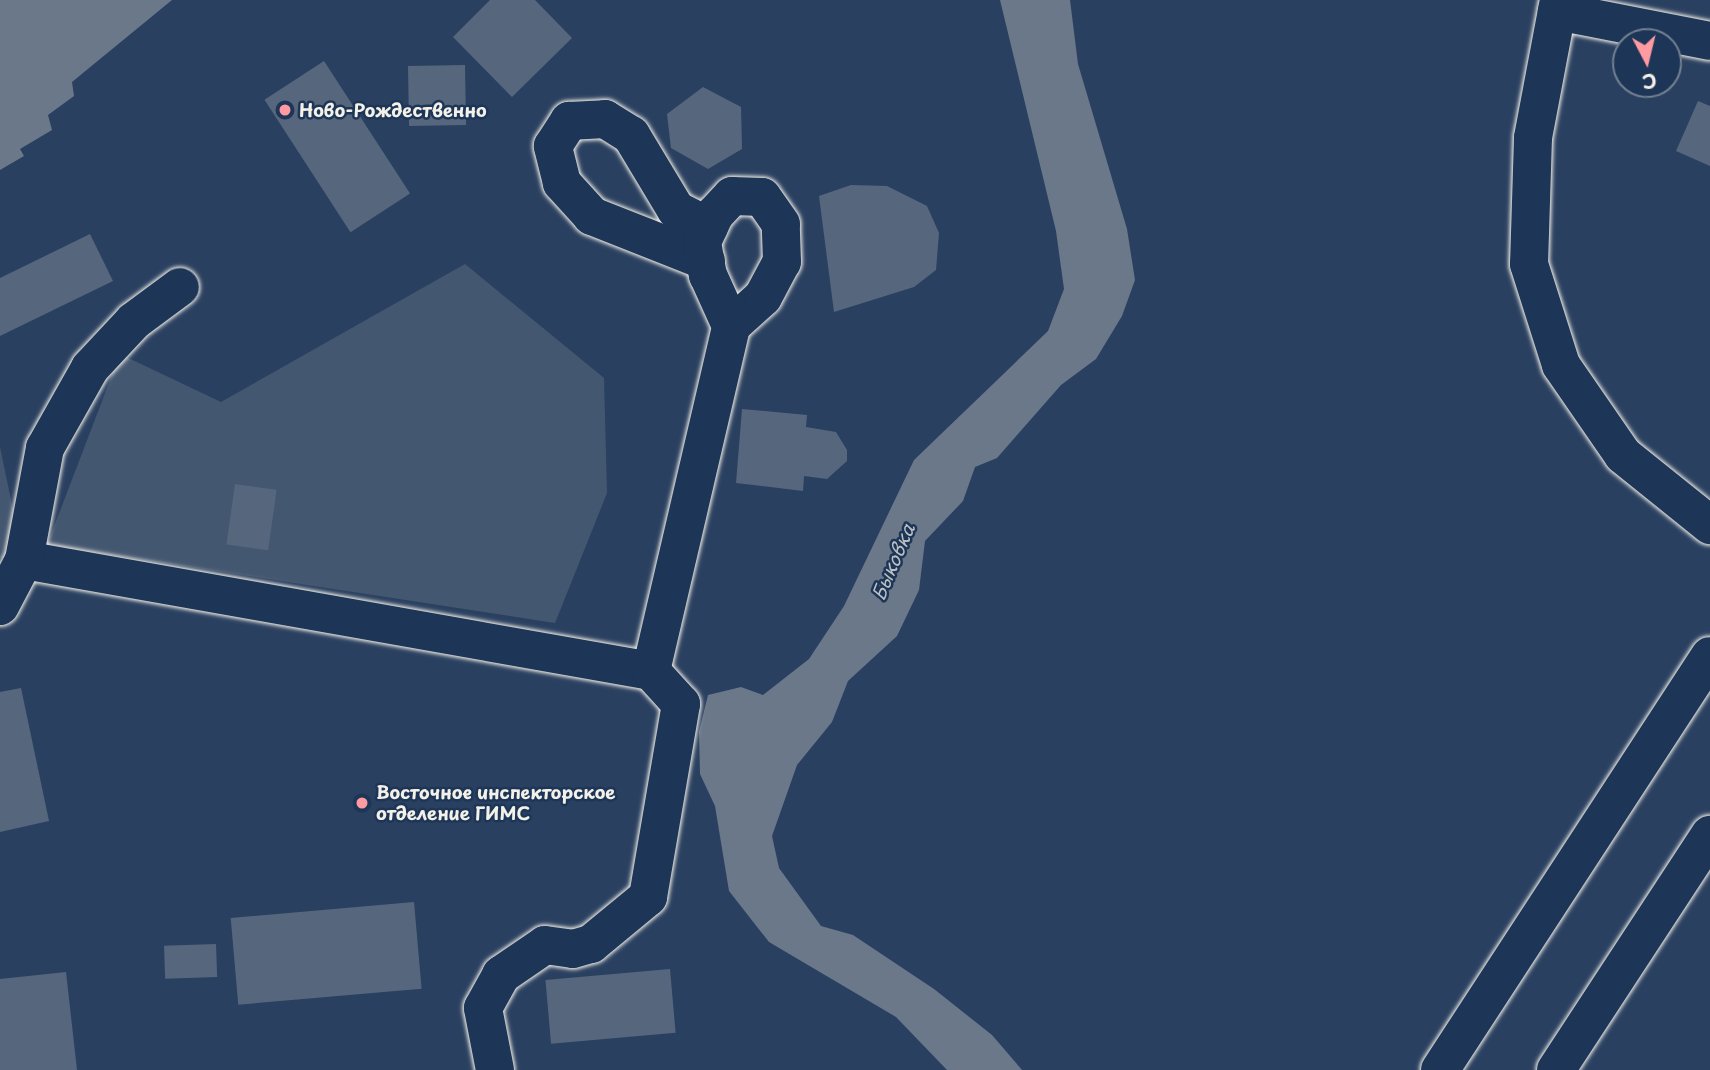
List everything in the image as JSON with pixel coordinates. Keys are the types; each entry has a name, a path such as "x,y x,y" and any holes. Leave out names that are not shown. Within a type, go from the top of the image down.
{"street":[{"path":"1710,41 1558,5 1533,138 1529,264 1561,365 1615,444 1710,525"},
{"path":"651,671 731,326 707,244 732,195 762,197 781,224 782,262 763,297 731,326"},
{"path":"0,606 24,561 45,448 90,368 134,321 180,287"},
{"path":"24,561 651,671 681,704 648,897 591,944 545,946 523,955 500,975 484,1008 495,1070"},
{"path":"1440,1070 1710,656"},
{"path":"1556,1070 1710,835"}],"shaded area":[{"path":"465,264 604,378 607,493 555,623 47,545 120,354 221,402"},
{"path":"0,447 16,524 11,556 0,558"}],"water":[{"path":"0,0 172,0 72,82 74,96 48,115 52,130 20,149 24,156 0,170"},
{"name":"Быковка","path":"1000,0 1070,0 1078,64 1127,229 1135,280 1122,316 1096,359 1061,385 997,458 975,467 963,501 925,541 919,590 897,636 848,681 832,722 797,765 772,836 779,868 821,926 853,935 934,989 992,1035 1022,1070 947,1070 896,1017 769,942 729,891 715,806 700,774 699,732 708,695 741,687 763,695 809,659 844,606 914,460 1048,331 1064,289 1056,231"}],"building":[{"path":"490,0 535,0 572,38 512,97 453,37"},
{"path":"324,61 410,194 351,232 264,100"},
{"path":"465,65 466,125 409,126 408,66"},
{"path":"703,87 741,107 742,149 708,169 671,148 667,114"},
{"path":"1698,101 1710,106 1710,166 1676,151"},
{"path":"851,185 887,186 927,206 939,233 936,270 914,287 834,312 819,196"},
{"path":"90,234 113,281 0,336 0,278"},
{"path":"742,409 807,415 806,427 836,432 847,450 847,461 827,479 804,476 803,491 736,483"},
{"path":"235,484 277,490 268,550 227,544"},
{"path":"21,688 49,821 0,832 0,692"},
{"path":"414,902 422,989 238,1005 231,918"},
{"path":"216,944 217,977 165,979 164,946"},
{"path":"670,969 676,1033 551,1044 545,980"},
{"path":"66,972 77,1070 0,1070 0,979"}],"place":[{"name":"Ново-Рождественно","path":"285,110"},
{"name":"Восточное инспекторское отделение ГИМС","path":"362,803"}]}
